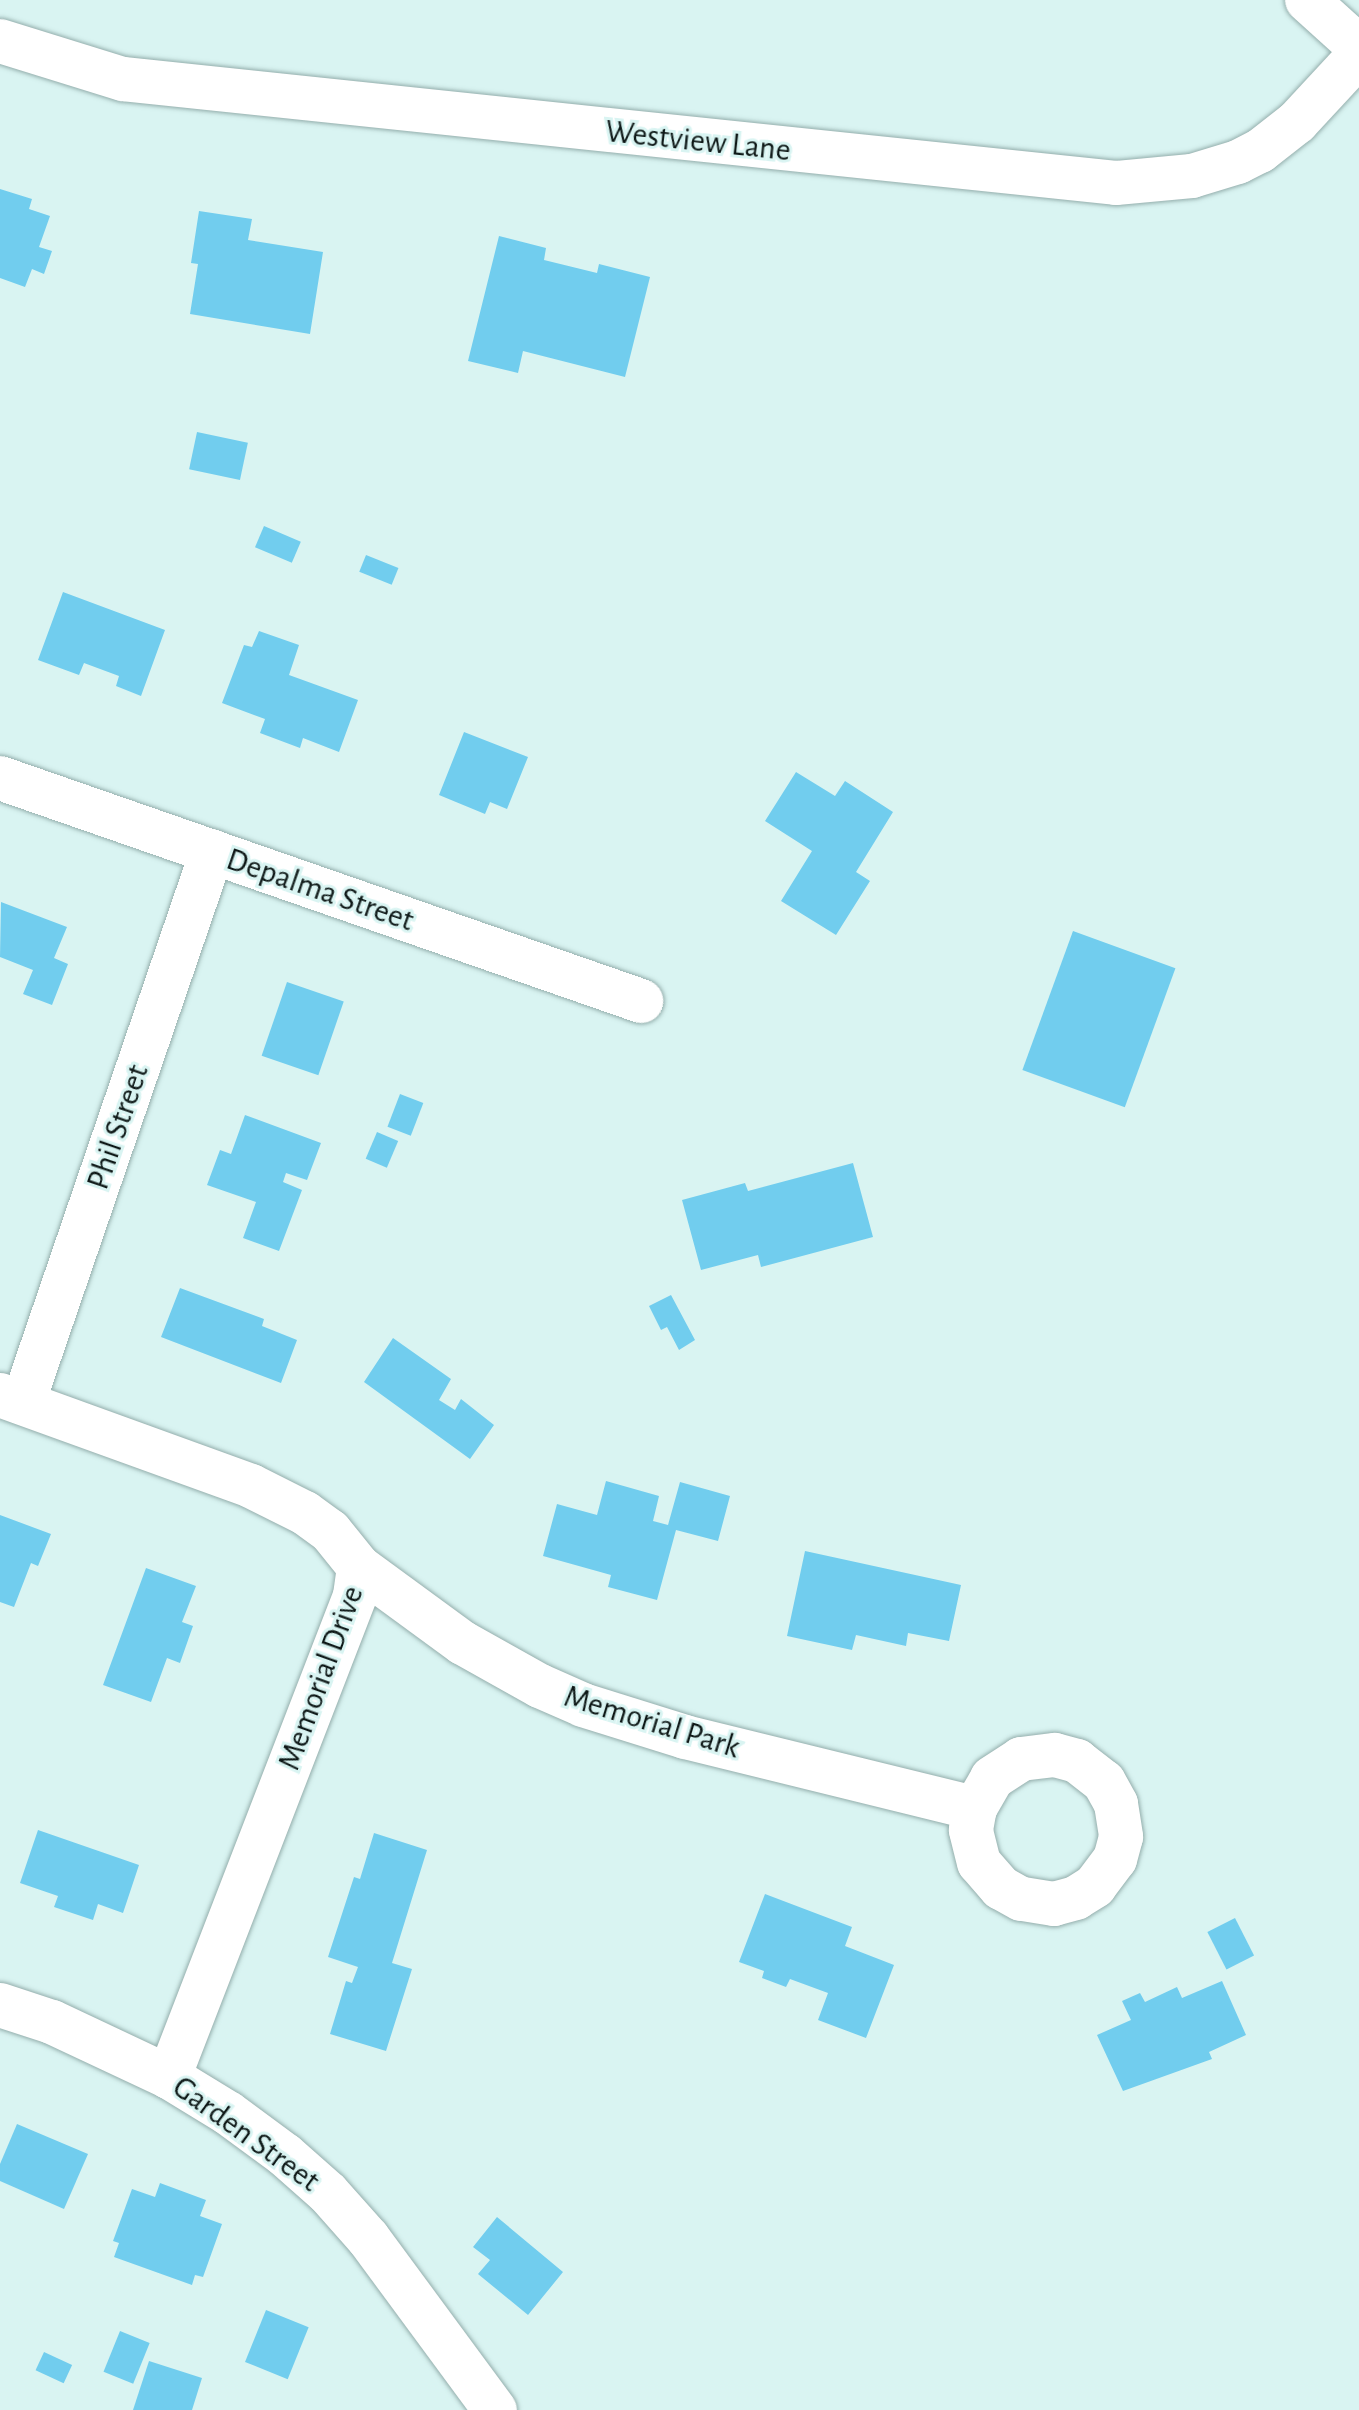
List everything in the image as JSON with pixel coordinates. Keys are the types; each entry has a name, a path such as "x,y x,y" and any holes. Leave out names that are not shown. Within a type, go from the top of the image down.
{"street":[{"path":"1307,0 1359,47"},
{"name":"Westview Lane","path":"0,41 123,79 1116,183 1192,176 1238,162 1260,151 1297,122 1359,55"},
{"name":"Depalma Street","path":"0,778 641,1001"},
{"name":"Phil Street","path":"12,1399 212,852"},
{"name":"Memorial Drive","path":"12,1399 265,1492 330,1531 359,1567 355,1596 169,2077"},
{"name":"Memorial Park","path":"359,1567 463,1643 583,1705 685,1737 975,1808"},
{"name":"Garden Street","path":"0,2005 52,2022 169,2077 228,2113 328,2193 412,2293 495,2410"}],"building":[{"path":"0,189 32,199 29,209 50,216 39,247 52,251 44,274 32,269 25,287 0,278"},
{"path":"199,211 252,219 248,240 323,252 310,334 190,314 198,264 191,263"},
{"path":"499,236 546,248 544,260 597,273 599,264 650,277 625,377 523,351 518,373 468,361"},
{"path":"197,432 248,443 240,480 189,469"},
{"path":"264,526 301,542 292,563 255,547"},
{"path":"366,555 398,568 392,585 359,572"},
{"path":"63,592 165,630 141,696 116,686 119,676 84,663 79,675 38,660"},
{"path":"259,631 299,645 289,675 358,700 339,752 303,738 300,748 260,733 265,719 222,703 244,645 252,647"},
{"path":"464,732 528,757 507,809 490,802 485,814 439,795"},
{"path":"796,772 835,796 845,781 893,812 856,872 870,881 836,935 781,901 812,851 765,821"},
{"path":"1,902 67,927 54,958 68,964 52,1005 23,994 33,970 0,957"},
{"path":"1073,931 1175,968 1125,1107 1022,1070"},
{"path":"287,982 344,1002 318,1075 262,1056"},
{"path":"400,1094 423,1103 411,1136 387,1127"},
{"path":"245,1115 321,1143 307,1180 286,1173 283,1182 302,1190 279,1251 243,1238 256,1202 207,1185 220,1150 231,1154"},
{"path":"377,1132 398,1141 387,1168 366,1159"},
{"path":"853,1163 873,1237 761,1267 758,1255 701,1270 682,1200 745,1183 748,1191"},
{"path":"180,1288 264,1319 262,1326 297,1340 281,1383 161,1337"},
{"path":"671,1295 695,1340 679,1350 667,1327 661,1330 649,1306"},
{"path":"393,1338 451,1379 439,1400 455,1410 461,1399 494,1425 470,1459 364,1382"},
{"path":"606,1481 659,1496 653,1521 668,1525 680,1482 730,1496 718,1541 676,1530 657,1600 608,1587 611,1575 543,1556 557,1504 597,1515"},
{"path":"0,1515 51,1534 38,1566 31,1563 14,1607 0,1602"},
{"path":"805,1551 961,1585 949,1641 908,1633 906,1646 856,1635 852,1650 787,1636"},
{"path":"146,1568 196,1586 182,1622 193,1626 180,1663 167,1658 151,1702 103,1685"},
{"path":"38,1830 139,1865 123,1913 98,1904 93,1920 54,1907 58,1896 20,1883"},
{"path":"374,1833 427,1850 392,1963 412,1969 386,2051 330,2034 346,1981 352,1983 358,1967 328,1957 354,1877 360,1879"},
{"path":"765,1894 852,1927 845,1946 894,1965 866,2038 818,2020 828,1993 790,1979 786,1987 762,1978 764,1971 739,1962"},
{"path":"1235,1918 1254,1955 1226,1969 1207,1932"},
{"path":"1222,1981 1246,2035 1209,2052 1212,2059 1123,2091 1097,2035 1131,2020 1122,2001 1140,1993 1145,2002 1177,1987 1182,1998"},
{"path":"17,2124 88,2154 64,2209 0,2181 0,2164"},
{"path":"160,2183 206,2200 200,2216 222,2224 203,2277 195,2275 192,2285 114,2257 119,2243 113,2241 132,2189 155,2197"},
{"path":"497,2217 563,2272 528,2315 478,2274 490,2260 473,2247"},
{"path":"266,2310 309,2327 288,2379 245,2362"},
{"path":"120,2331 150,2343 133,2384 104,2372"},
{"path":"44,2352 72,2365 64,2383 36,2370"},
{"path":"149,2361 202,2378 192,2410 133,2410"}]}
